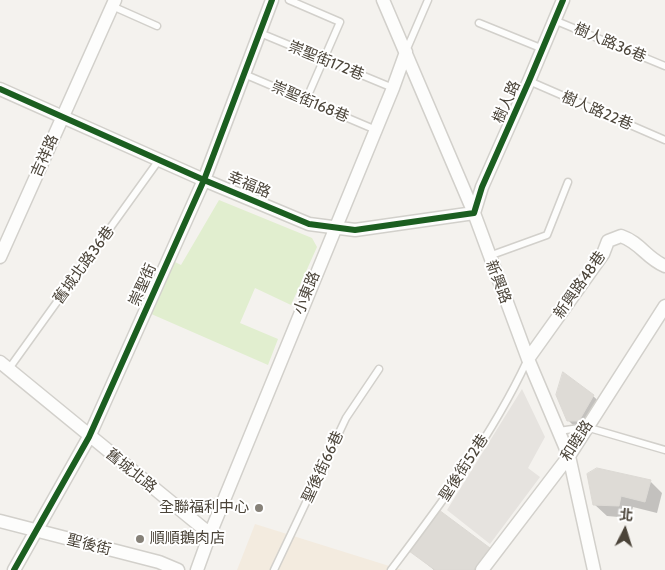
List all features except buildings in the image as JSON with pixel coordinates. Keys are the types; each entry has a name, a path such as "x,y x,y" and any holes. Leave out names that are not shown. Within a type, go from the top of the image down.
{"street":[{"name":"崇聖街","path":"14,570 89,437 204,180 272,0"},
{"name":"新興路","path":"383,0 474,213 488,256 528,359 569,456 594,570"},
{"name":"樹人路","path":"474,213 482,187 530,81 562,0"},
{"name":"吉祥路","path":"0,257 113,3"},
{"name":"小東路","path":"210,534 376,130 406,52"},
{"name":"幸福路","path":"0,89 204,180 309,224 355,230 474,213"},
{"name":"新興路48巷","path":"528,359 603,254 608,241 621,236 634,241 653,261 665,266"},
{"name":"和睦路","path":"482,570 569,456 665,306"},
{"name":"舊城北路","path":"4,366 210,534"},
{"name":"聖後街","path":"0,522 159,562 178,570"},
{"path":"197,570 210,534"}],"lane":[{"path":"289,0 340,22 306,100"},
{"path":"406,52 428,0"},
{"path":"113,3 156,26"},
{"name":"樹人路36巷","path":"554,20 665,66"},
{"path":"479,23 543,49"},
{"name":"崇聖街172巷","path":"260,34 393,88"},
{"name":"崇聖街168巷","path":"244,74 376,130"},
{"name":"樹人路22巷","path":"530,81 665,140"},
{"name":"舊城北路36巷","path":"4,366 159,160"},
{"path":"488,256 547,235 568,182"},
{"name":"聖後街52巷","path":"391,570 446,496 509,399 528,359"},
{"name":"聖後街66巷","path":"274,570 346,418 379,369"},
{"path":"559,431 586,427 665,450"}],"shaded area":[{"path":"522,389 545,437 528,468 540,477 490,544 447,510"},
{"path":"255,524 402,570 237,570"}],"green space":[{"path":"219,200 312,238 317,247 291,305 255,288 240,323 278,339 268,365 149,313 173,261 181,265"}],"cycle path":[{"path":"14,570 89,437 204,180 272,0"},
{"path":"0,89 204,180 309,224 355,230 474,213 482,187 563,0"}],"place":[{"name":"全聯福利中心","path":"259,508"},
{"name":"順順鵝肉店","path":"140,539"}]}
